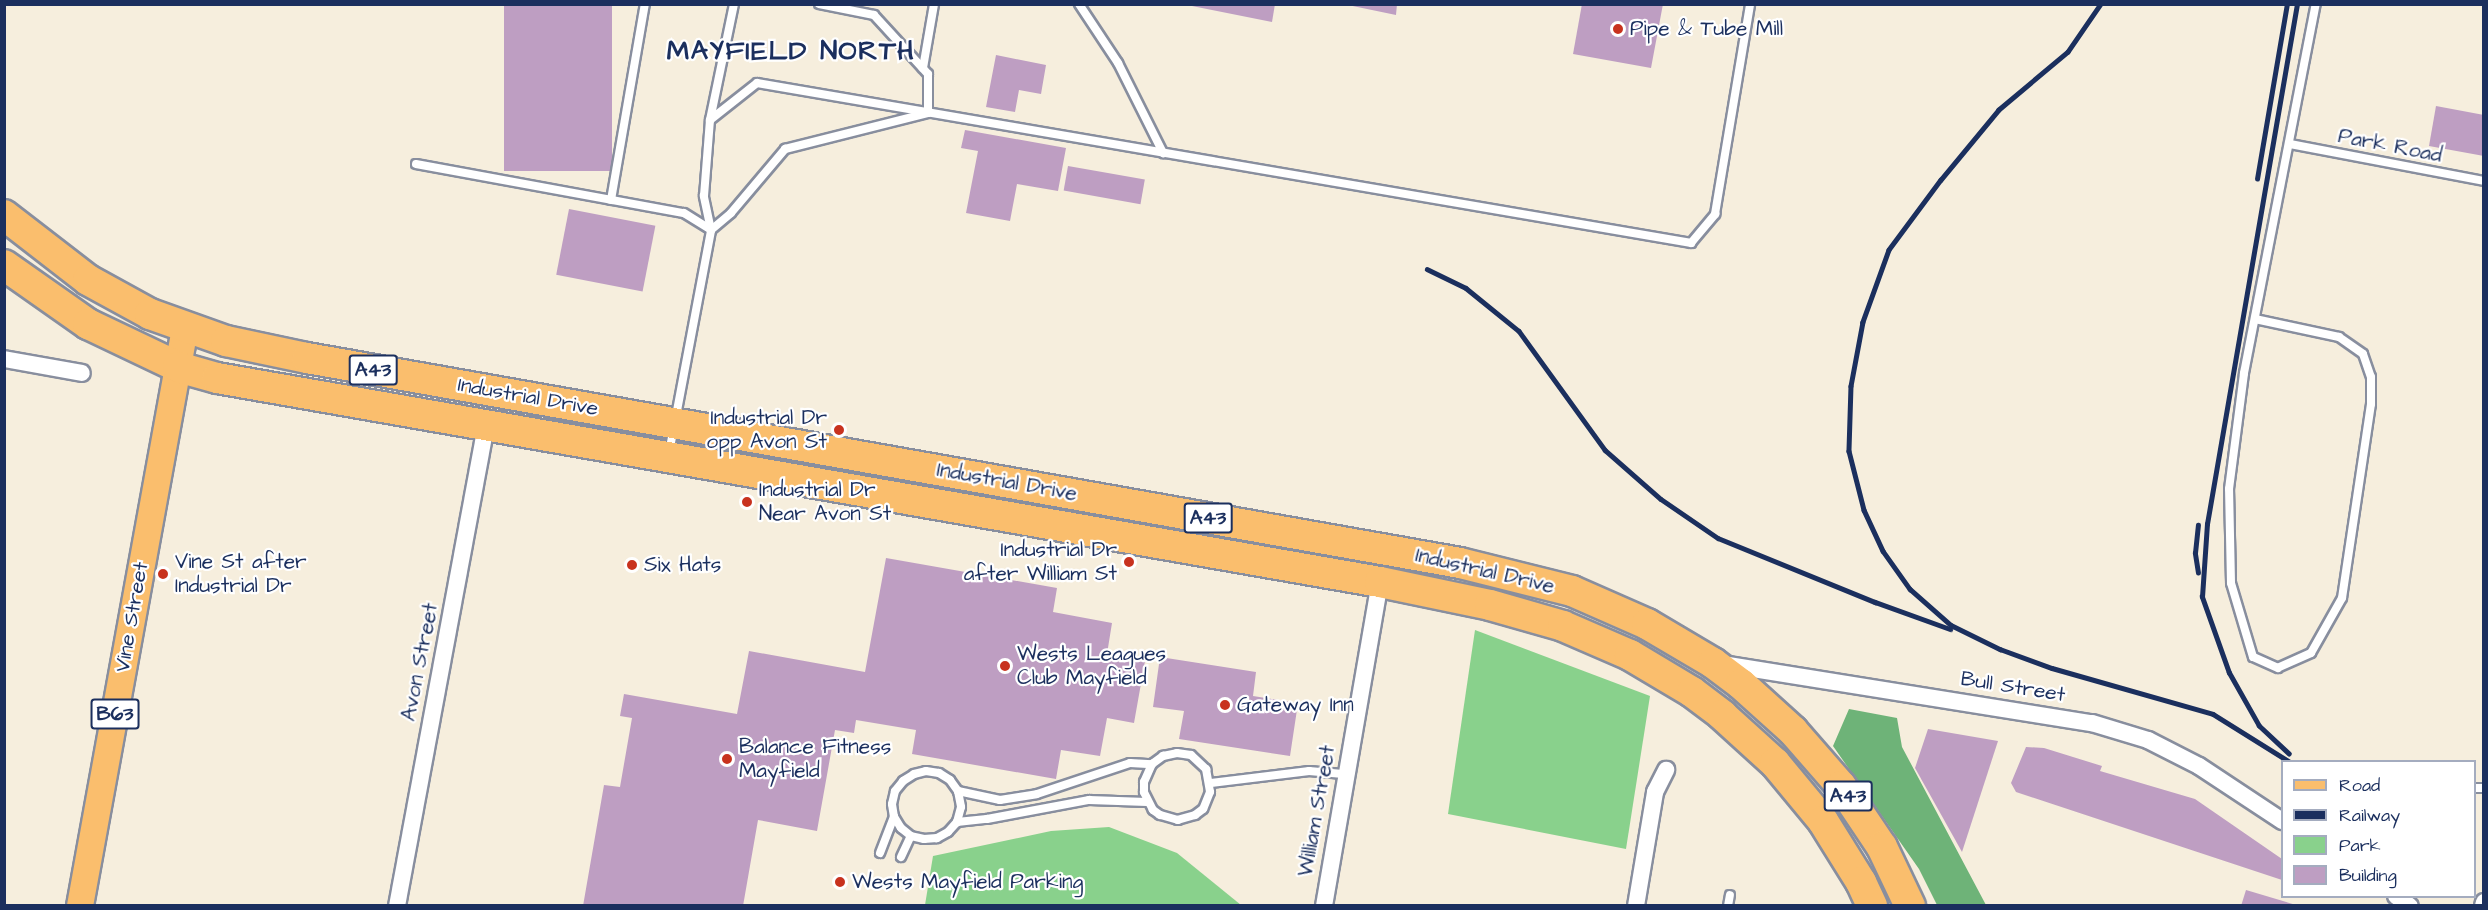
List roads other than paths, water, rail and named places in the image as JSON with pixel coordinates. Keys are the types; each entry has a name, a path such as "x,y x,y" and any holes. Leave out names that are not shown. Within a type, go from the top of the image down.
{"highway":[{"name":"Industrial Drive","path":"4,215 88,280 150,314 226,341 308,358 1460,563 1531,599 1563,626 1630,655 1692,692 1722,715 1776,763 1823,821 1861,882 1872,906"},
{"name":"Industrial Drive","path":"4,265 88,324 178,367 217,378 668,459 1380,582 1491,604 1572,591 1647,624 1713,663 1741,684 1793,731 1841,786 1882,847 1910,906"}],"main road":[{"name":"Vine Street","path":"80,906 185,328"}],"street":[{"path":"4,359 82,373"},
{"name":"Avon Street","path":"397,906 486,426"},
{"name":"William Street","path":"1324,906 1380,582"},
{"name":"Bull Street","path":"1713,663 2092,723 2148,740 2199,766 2281,820"},
{"path":"1636,906 1655,792 1666,770"}],"lane":[{"path":"611,200 645,4"},
{"path":"668,459 711,230 704,196 710,120 734,4"},
{"path":"819,4 874,15 928,74 928,113"},
{"path":"922,68 934,4"},
{"path":"1079,4 1118,63 1163,153"},
{"path":"710,120 757,83 1691,243 1715,214 1750,4"},
{"path":"2255,318 2338,337 2362,354 2371,377 2371,404 2342,598 2311,653 2278,668 2253,657 2231,583 2229,489 2244,373 2316,4"},
{"path":"711,230 731,213 785,149 928,113"},
{"name":"Park Road","path":"2290,144 2484,181"},
{"path":"416,164 684,213 711,230"},
{"path":"958,791 1000,800 1036,794 1130,763 1152,764 1170,753 1191,755 1202,764 1211,783 1208,801 1195,815 1187,819 1169,819 1160,815 1147,802 1144,783 1152,764"},
{"path":"926,771 939,773 950,780 958,791 961,807 957,822 948,832 937,838 924,839 911,836 901,828 894,817 892,804 895,791 903,781 914,774 926,771"},
{"path":"1211,783 1309,771 1346,774"},
{"path":"957,822 987,819 1083,801 1147,802"},
{"path":"880,853 894,817"},
{"path":"901,857 911,836"},
{"path":"1728,906 1730,895"}],"railway":[{"path":"2101,4 2068,52 1999,110 1941,180 1889,250 1863,322 1851,386 1849,451 1864,510 1883,551 1910,589 1951,625 2000,649 2052,668 2213,714 2287,760"},
{"path":"2257,179 2287,4"},
{"path":"2289,754 2259,726 2229,673 2202,597 2207,524 2297,4"},
{"path":"1427,269 1466,288 1519,331 1605,450 1661,499 1718,538 1875,602 1950,629"},
{"path":"2198,525 2195,553 2198,573"}],"place":[{"name":"Pipe & Tube Mill","path":"1618,29"},
{"name":"Industrial Dr opp Avon St","path":"839,430"},
{"name":"Industrial Dr Near Avon St","path":"747,502"},
{"name":"Industrial Dr after William St","path":"1129,562"},
{"name":"Six Hats","path":"632,565"},
{"name":"Vine St after Industrial Dr","path":"163,574"},
{"name":"Wests Leagues Club Mayfield","path":"1005,666"},
{"name":"Gateway Inn","path":"1225,705"},
{"name":"Balance Fitness Mayfield","path":"727,759"},
{"name":"Wests Mayfield Parking","path":"840,882"}],"district":[{"name":"MAYFIELD NORTH","path":"791,52"}]}
